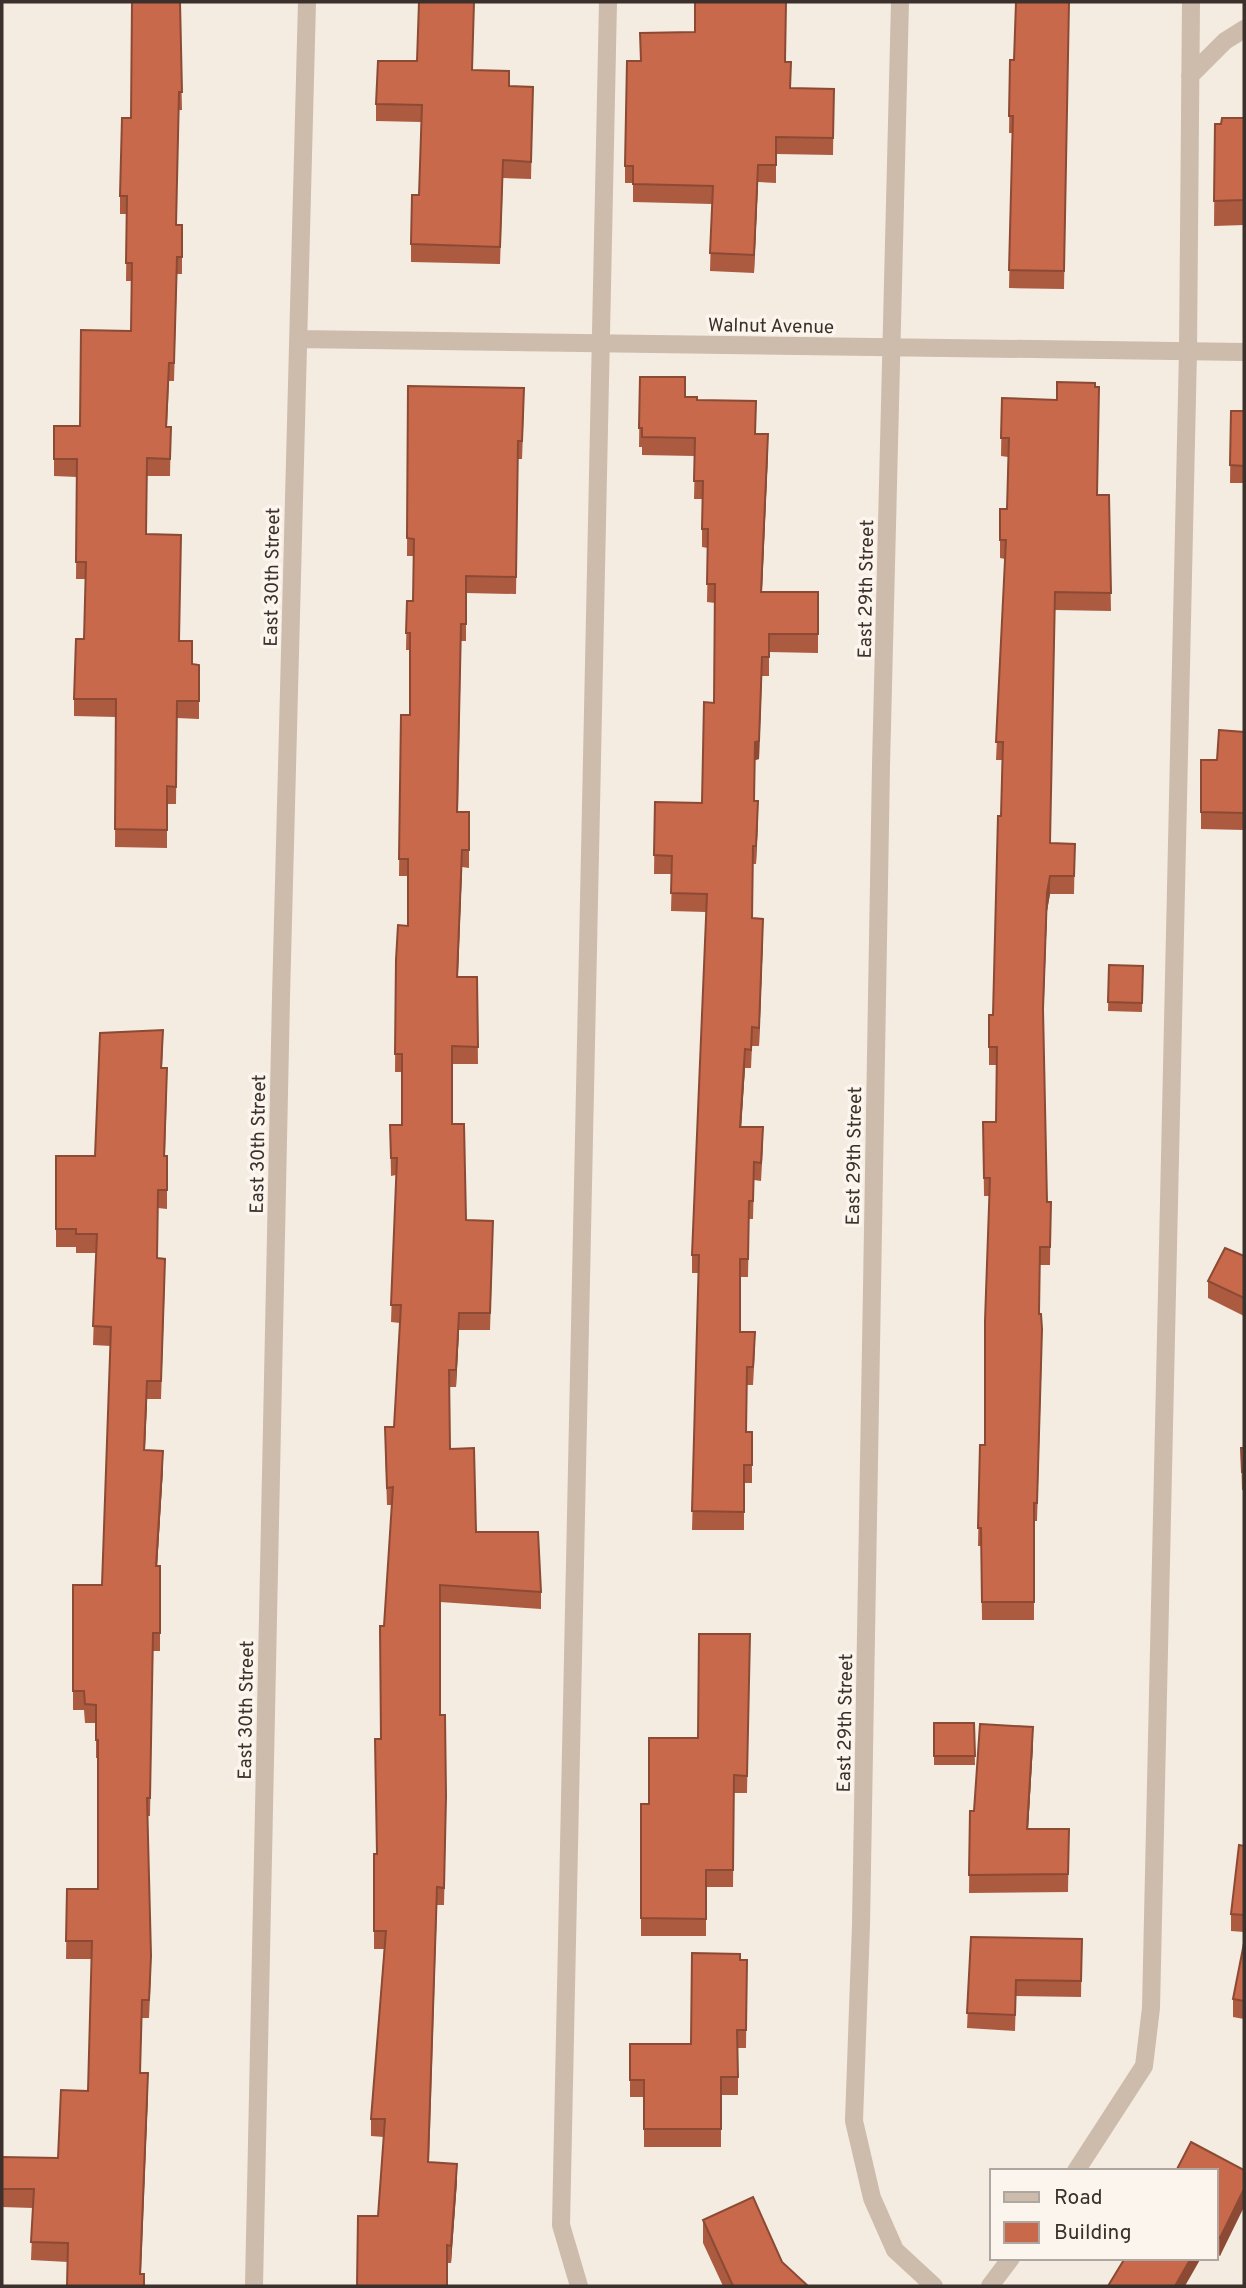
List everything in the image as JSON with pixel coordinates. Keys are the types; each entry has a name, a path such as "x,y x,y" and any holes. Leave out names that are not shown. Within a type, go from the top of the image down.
{"street":[{"name":"East 30th Street","path":"254,2286 307,2"},
{"path":"579,2286 561,2225 608,2"},
{"name":"East 29th Street","path":"900,2 861,1911 854,2121 872,2197 895,2250 934,2286"},
{"path":"1077,2169 1144,2066 1152,2008 1188,351 1191,2"},
{"path":"1190,76 1225,41 1244,29"},
{"name":"Walnut Avenue","path":"298,339 1244,352"},
{"path":"990,2286 1010,2260"}],"building":[{"path":"132,2 180,2 182,92 179,92 176,225 182,225 182,257 177,257 174,363 169,363 166,427 171,427 170,459 147,458 146,534 181,535 179,641 192,641 192,664 199,665 199,701 177,701 176,787 167,786 167,830 115,829 116,699 74,699 76,639 84,639 86,562 76,562 77,459 54,459 54,426 80,426 81,330 131,331 132,263 126,263 127,196 120,196 122,118 131,118"},
{"path":"419,2 474,2 472,70 509,71 509,86 533,87 531,162 503,160 500,247 411,244 412,195 419,195 422,105 376,104 378,61 417,61"},
{"path":"695,2 786,2 785,62 791,62 790,88 834,89 833,138 776,137 776,165 758,165 754,255 710,253 713,186 633,184 633,166 625,166 627,61 641,61 640,33 695,32"},
{"path":"1016,2 1069,2 1064,271 1009,270 1013,116 1009,116 1010,60 1014,60"},
{"path":"1222,118 1244,118 1244,200 1214,201 1215,124 1221,124"},
{"path":"640,377 685,377 685,397 697,397 697,400 756,401 755,434 768,434 761,592 818,592 818,634 769,634 769,657 762,657 759,741 755,742 754,801 758,801 756,846 753,846 752,918 763,919 759,1028 752,1027 751,1050 745,1049 740,1127 763,1127 761,1163 754,1162 753,1201 749,1201 748,1259 740,1259 740,1332 755,1332 753,1367 747,1367 746,1432 752,1432 752,1465 744,1465 744,1512 692,1511 699,1255 692,1255 707,894 671,893 672,856 654,855 655,802 702,803 704,702 714,703 715,584 707,584 708,529 702,529 703,481 694,481 695,438 642,437 642,428 639,428"},
{"path":"1057,382 1095,383 1095,387 1099,387 1097,495 1109,495 1111,593 1055,592 1050,843 1075,844 1074,876 1050,876 1047,893 1043,1009 1047,1202 1051,1202 1050,1247 1040,1247 1039,1314 1042,1329 1037,1503 1034,1503 1034,1602 982,1602 981,1528 978,1528 980,1445 985,1445 985,1321 990,1178 984,1178 983,1122 996,1122 997,1047 989,1047 989,1015 993,1015 998,816 1001,816 1003,742 996,742 1006,540 1000,540 1000,509 1007,509 1009,438 1001,438 1002,398 1057,400"},
{"path":"408,386 524,388 522,441 518,441 516,577 466,576 466,624 461,624 457,812 469,812 469,850 462,850 457,977 477,977 478,1047 452,1046 452,1124 464,1124 466,1220 493,1221 490,1313 459,1313 456,1370 449,1370 450,1449 474,1448 476,1532 538,1532 541,1592 440,1585 440,1715 445,1715 446,1796 444,1888 437,1887 428,2162 457,2164 451,2246 447,2245 447,2286 357,2286 358,2216 378,2216 385,2119 371,2119 386,1931 374,1931 374,1854 377,1854 375,1739 381,1739 380,1626 384,1626 393,1487 387,1488 385,1427 394,1427 401,1305 391,1305 397,1158 391,1158 390,1125 402,1125 402,1054 395,1054 396,960 398,925 408,926 408,859 399,859 401,715 410,715 410,633 406,633 407,601 413,601 414,539 407,538"},
{"path":"1231,411 1244,411 1244,466 1230,465"},
{"path":"1219,730 1244,732 1244,813 1201,812 1201,760 1217,760"},
{"path":"1109,965 1143,966 1142,1003 1108,1002"},
{"path":"163,1030 161,1068 167,1068 164,1156 167,1156 167,1190 158,1190 157,1258 165,1259 161,1381 147,1381 144,1450 163,1451 156,1566 160,1566 160,1633 153,1633 150,1798 147,1798 151,1956 149,2000 142,2000 140,2073 148,2073 140,2274 144,2274 144,2286 67,2286 68,2243 31,2242 34,2189 2,2189 2,2157 58,2158 61,2090 88,2091 92,1941 66,1941 67,1889 98,1889 98,1740 96,1705 85,1704 84,1691 73,1691 73,1585 102,1585 111,1327 93,1326 97,1234 76,1234 76,1229 56,1229 56,1156 95,1156 100,1033"},
{"path":"1225,1248 1244,1256 1244,1298 1208,1281"},
{"path":"1241,1448 1244,1448 1244,1472 1242,1472"},
{"path":"699,1634 750,1634 747,1776 734,1775 733,1870 706,1870 706,1919 641,1918 641,1804 649,1804 649,1738 698,1738"},
{"path":"934,1723 974,1723 975,1756 934,1756"},
{"path":"980,1724 1033,1727 1027,1829 1069,1829 1068,1874 969,1875 970,1811 974,1811"},
{"path":"1239,1845 1244,1846 1244,1915 1231,1914"},
{"path":"971,1937 1082,1939 1081,1981 1016,1980 1015,2015 967,2013"},
{"path":"1244,1943 1244,2001 1233,1999"},
{"path":"692,1953 740,1954 740,1960 747,1960 746,2030 737,2030 738,2077 721,2077 721,2129 644,2129 644,2080 630,2080 630,2044 691,2044"},
{"path":"1191,2142 1244,2170 1244,2189 1220,2238 1218,2169 1177,2169"},
{"path":"753,2197 782,2262 808,2286 733,2286 703,2220"},
{"path":"1124,2260 1190,2260 1175,2286 1108,2286"}]}
